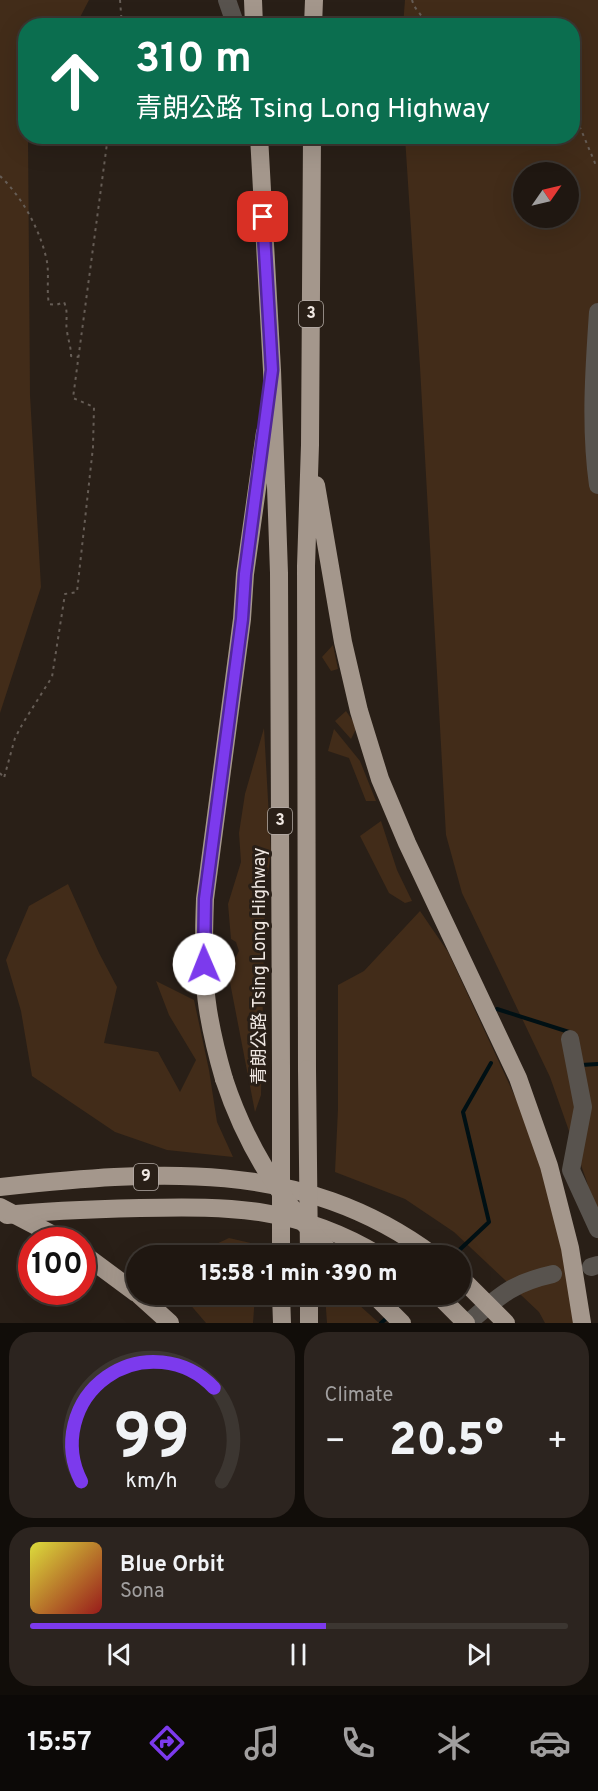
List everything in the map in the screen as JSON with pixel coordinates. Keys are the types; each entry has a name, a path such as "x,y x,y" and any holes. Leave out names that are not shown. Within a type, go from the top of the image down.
{"highway":[{"path":"253,0 254,18"},
{"name":"青朗公路 Tsing Long Highway","path":"259,144 272,370 279,573 281,1245"},
{"name":"3","path":"309,1245 306,566 310,445 312,144"},
{"path":"272,370 205,899 203,944 205,985 211,1026 224,1079 253,1147 278,1189 304,1225 323,1245"},
{"path":"310,445 343,642 359,711 380,779 407,843 518,1078 549,1166 570,1248 582,1323"},
{"name":"9","path":"0,1187 135,1177 204,1176 258,1181 291,1187 367,1215 418,1245"},
{"path":"0,1207 38,1227"},
{"name":"9","path":"0,1216 55,1209 203,1207 249,1210 290,1217 322,1228 357,1245"},
{"path":"96,1263 126,1286"},
{"path":"471,1287 494,1308 506,1323"},
{"path":"150,1305 170,1323"},
{"path":"281,1305 282,1323"},
{"path":"309,1305 309,1323"},
{"path":"384,1305 402,1323"},
{"path":"448,1305 467,1323"}],"lane":[{"path":"227,0 233,18"},
{"path":"313,13 327,0"},
{"path":"598,312 594,363 594,453 598,485"},
{"path":"570,1039 583,1107 571,1170 598,1229"},
{"path":"467,1323 511,1288 530,1279 553,1274"}],"path":[{"path":"120,0 121,18"},
{"path":"412,0 423,18"},
{"path":"580,127 594,163 598,163"},
{"path":"0,773 4,778 15,738 22,723 52,677 65,594 77,592 93,447 94,407 73,398 107,144"},
{"path":"0,176 10,186 39,231 40,242 46,256 49,279 46,292 49,304 56,305 64,302 68,310 66,330 71,345 71,356 78,357"}],"shaded area":[{"path":"0,0 89,0 80,18 18,18 18,144 28,144 30,395 41,587 0,713"},
{"path":"405,0 598,0 598,1241 587,1182 550,1077 462,893 446,835 405,144 580,144 580,18 404,18"},
{"path":"333,645 338,669 331,671 322,657"},
{"path":"346,711 357,727 351,739 335,721"},
{"path":"264,728 271,854 265,892 261,1095 255,1112 228,972 239,951 236,942 231,939 228,904 241,862 239,833 245,794"},
{"path":"334,729 360,761 376,801 366,801 349,758 328,751"},
{"path":"381,821 397,870 412,901 405,903 389,893 360,836"},
{"path":"68,884 117,987 104,1043 158,1052 180,1092 196,1060 169,1015 156,981 194,1000 217,1122 233,1157 167,1150 115,1132 32,1076 21,1011 6,960 29,906"},
{"path":"420,911 448,952 537,1144 556,1202 574,1323 545,1323 539,1312 471,1248 471,1245 468,1245 454,1232 405,1199 335,1172 338,1109 338,985 364,971"},
{"path":"229,1238 259,1245 214,1245"},
{"path":"191,1305 254,1305 253,1323 206,1323"},
{"path":"326,1305 359,1305 379,1323 327,1323"}],"waterway":[{"path":"497,1009 569,1032"},
{"path":"465,1245 489,1222 463,1112 491,1063"},
{"path":"581,1065 598,1064"},
{"path":"396,1308 399,1305"},
{"path":"381,1323 389,1316"}],"route":[{"path":"204,964 205,899 272,370 263,217"}]}
